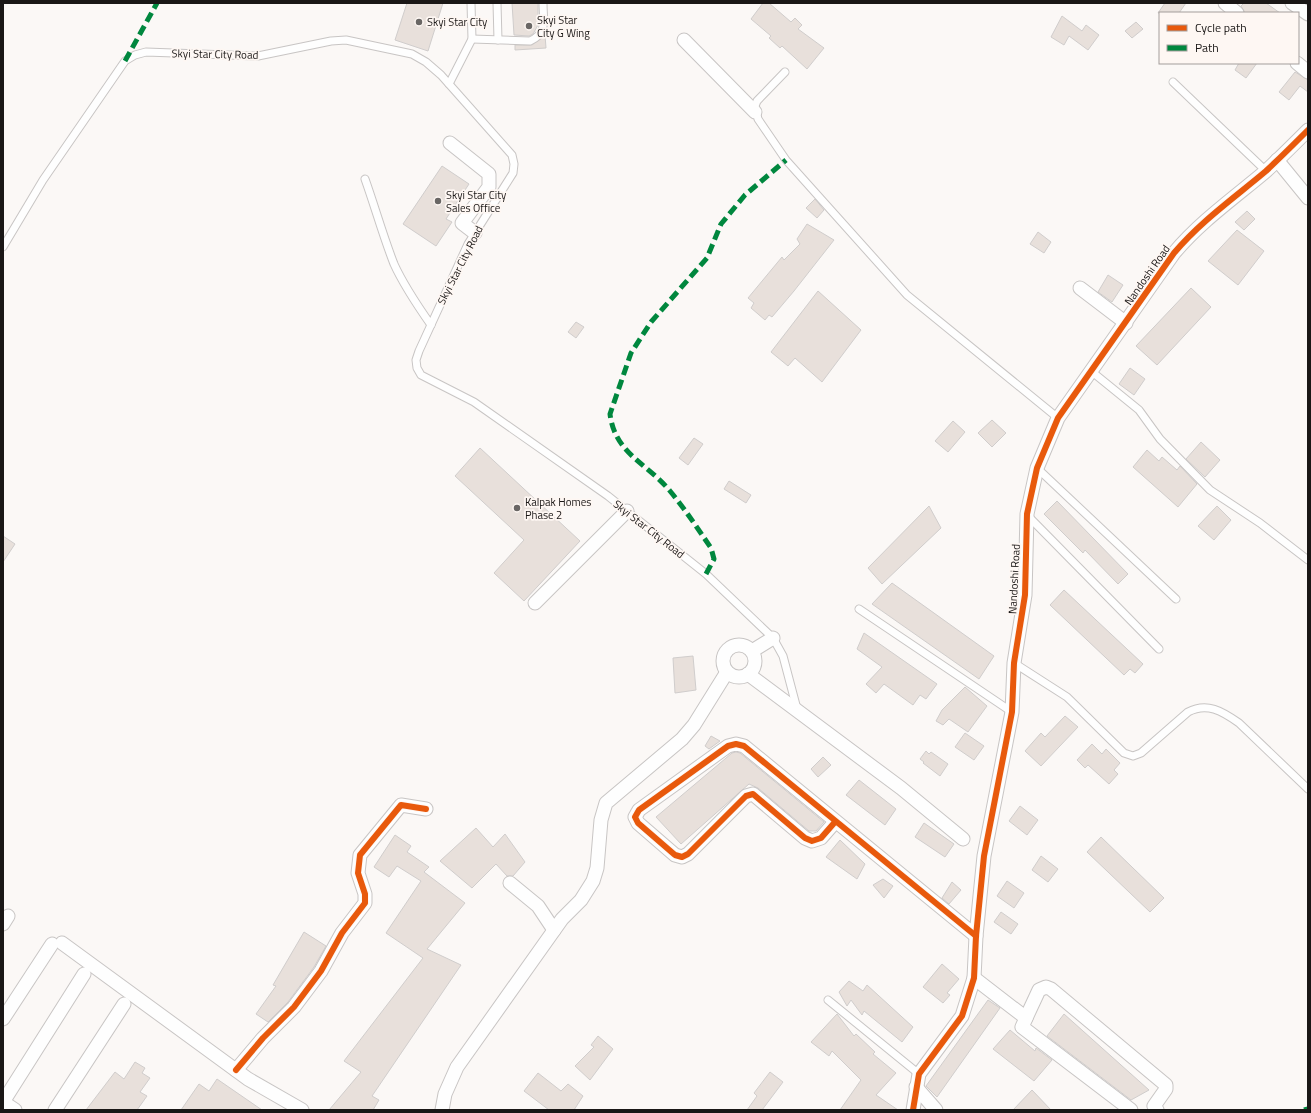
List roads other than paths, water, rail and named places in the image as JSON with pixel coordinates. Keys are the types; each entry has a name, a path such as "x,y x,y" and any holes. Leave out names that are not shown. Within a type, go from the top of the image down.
{"street":[{"path":"1225,3 1236,12"},
{"path":"1292,3 1308,14"},
{"path":"684,40 755,112"},
{"path":"1298,64 1308,72"},
{"name":"Nandoshi Road","path":"913,1110 918,1080 962,1016 974,978 976,936 984,856 1012,712 1014,663 1025,595 1027,514 1037,468 1058,418 1174,253 1190,234 1266,171 1307,132"},
{"path":"450,143 489,174 489,187 462,223 475,233"},
{"path":"1277,160 1308,198"},
{"path":"1080,288 1126,323"},
{"path":"535,603 627,511"},
{"path":"752,651 773,638"},
{"path":"739,644 749,648 752,651 754,656 754,666 748,674 737,677 727,672 724,667 723,657 729,648 739,644"},
{"path":"442,1110 445,1094 457,1067 562,919 581,900 593,881 596,868 601,820 606,803 682,739 694,726 727,672"},
{"path":"748,674 901,788 963,838"},
{"path":"835,822 821,838 812,841 805,838 753,794 746,796 688,854 682,857 675,855 638,823 635,817 639,810 728,746 736,744 744,746 976,936"},
{"path":"236,1070 263,1038 294,1008 321,971 342,933 365,903 365,894 358,873 360,855 401,805 426,809"},
{"path":"510,883 538,906 554,930"},
{"path":"3,1019 57,943 236,1070 271,1093 302,1110"},
{"path":"15,1110 3,1102 84,974"},
{"path":"974,978 1026,1018"},
{"path":"1131,1110 1022,1027 1040,990 1046,987 1051,989 1166,1085 1166,1089 1155,1103 1154,1106 1157,1110"},
{"path":"55,1110 124,1004"},
{"path":"918,1080 936,1110"}],"lane":[{"path":"449,84 472,39 471,3"},
{"path":"497,3 498,40"},
{"path":"472,39 530,41 538,38 543,30 543,3"},
{"name":"Skyi Star City Road","path":"3,247 48,173 125,61 135,55 146,52 258,56 331,41 346,40 412,54 426,62 449,84 512,155 514,164 512,173 460,260 416,360 417,368 422,374 474,402 627,511 706,574 773,638 783,656 797,711"},
{"path":"785,72 757,101 755,112 786,160 907,295 1058,418"},
{"path":"1173,82 1266,171"},
{"path":"365,179 395,265 414,300 431,325"},
{"path":"1092,371 1139,410 1160,439 1210,490 1260,524 1308,560"},
{"path":"1037,468 1176,599"},
{"path":"1027,514 1160,649"},
{"path":"859,609 1012,712"},
{"path":"1014,663 1067,697 1124,753 1133,756 1141,753 1188,712 1197,707 1206,706 1230,716 1239,723 1308,789"},
{"path":"828,1000 918,1080"}],"place":[{"name":"Skyi Star City","path":"419,22"},
{"name":"Skyi Star City G Wing","path":"529,26"},
{"name":"Skyi Star City Sales Office","path":"438,201"},
{"name":"Kalpak Homes Phase 2","path":"517,508"}]}
